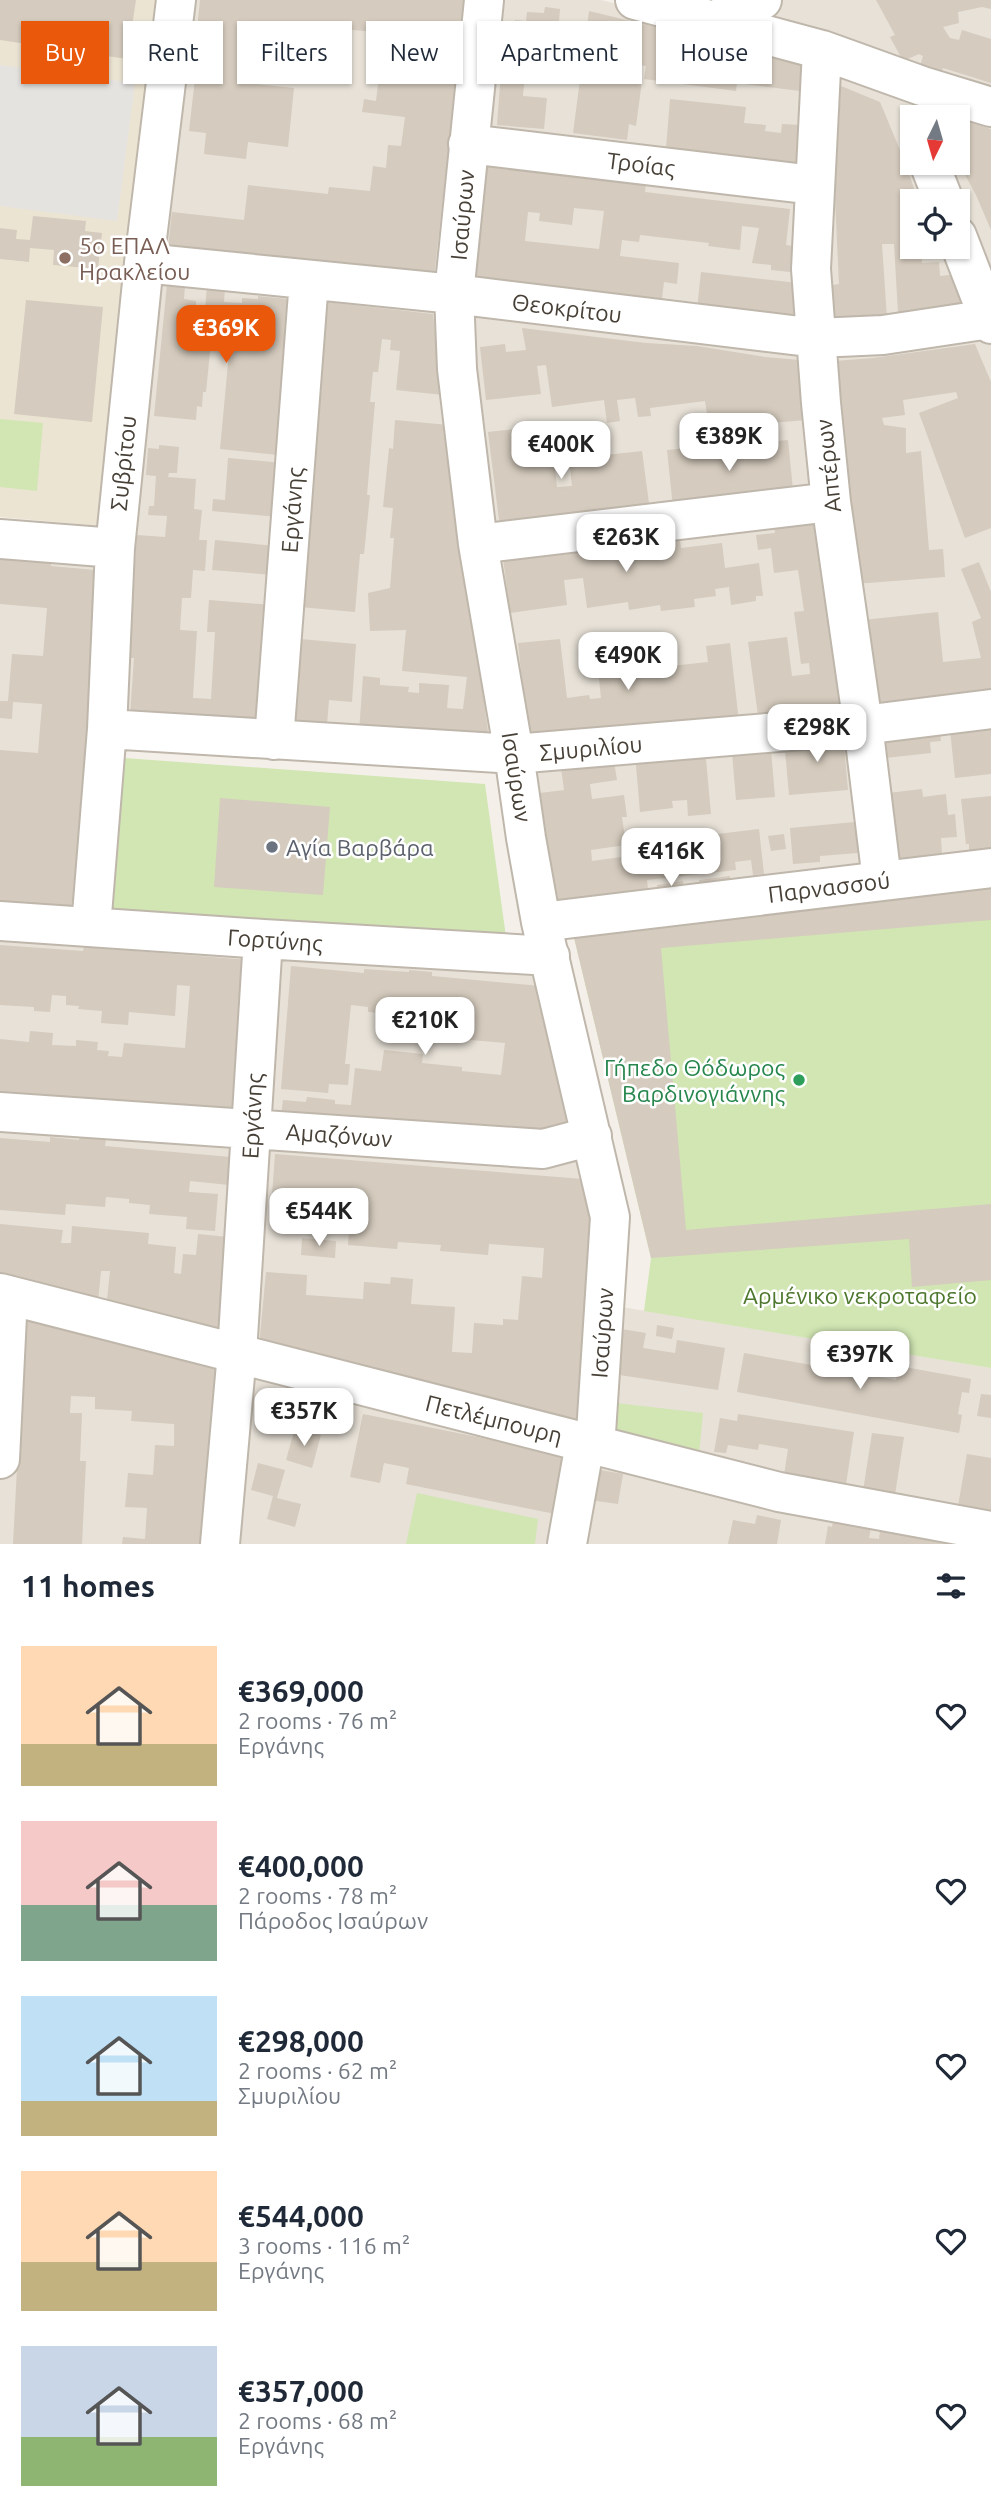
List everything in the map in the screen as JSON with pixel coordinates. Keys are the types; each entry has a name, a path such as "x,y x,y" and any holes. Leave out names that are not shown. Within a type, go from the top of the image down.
{"street":[{"name":"Συβρίτου","path":"91,927 107,729 115,548 176,0"},
{"name":"Ισαύρων","path":"484,0 454,294 457,369 478,544 546,939 610,1217 596,1433 582,1460 567,1544"},
{"path":"635,0 736,7 836,55 920,101 991,107"},
{"name":"Απτέρων","path":"836,55 814,185 811,269 831,502 882,880"},
{"name":"Τροίας","path":"468,144 814,185"},
{"path":"966,259 990,321"},
{"name":"Θεοκρίτου","path":"145,263 454,294 817,338 883,335 990,321"},
{"name":"Εργάνης","path":"274,740 309,280"},
{"path":"478,544 831,502"},
{"path":"0,539 115,548"},
{"name":"Σμυριλίου","path":"107,729 514,754 863,725 991,709"},
{"name":"Παρνασσού","path":"546,939 882,880 991,868"},
{"name":"Γορτύνης","path":"0,921 263,939 546,939"},
{"name":"Εργάνης","path":"220,1544 237,1353 263,939"},
{"name":"Αμαζόνων","path":"0,1112 543,1149 592,1136"},
{"path":"0,1459 4,1294"},
{"name":"Πετλέμπουρη","path":"4,1294 779,1492 991,1531"}],"shaded area":[{"name":"5ο ΕΠΑΛ Ηρακλείου","path":"0,0 159,0 157,21 123,21 123,84 150,84 100,526 0,517"},
{"path":"184,0 601,0 684,21 656,21 656,84 772,84 772,45 960,105 900,105 900,175 970,175 970,108 991,115 991,863 546,916 521,745 100,724 81,937 547,967 580,1106 598,1303 991,1368 991,1544 0,1544 0,547 120,555 174,84 223,84 223,21 182,21"},
{"path":"687,0 991,0 991,100 772,28 772,21 751,21"},
{"path":"0,65 21,68 21,84 109,84 109,80 135,84 117,221 0,206"}],"green space":[{"path":"0,419 43,423 37,491 0,487"},
{"path":"124,758 485,784 506,937 110,908"},
{"name":"Γήπεδο Θόδωρος Βαρδινογιάννης","path":"991,880 991,1368 644,1311 651,1258 571,925"},
{"path":"616,1403 703,1413 699,1454 612,1437"},
{"path":"417,1493 538,1519 535,1544 406,1544"}],"building":[{"path":"0,0 136,0 133,21 123,21 123,58 109,56 109,21 21,21 21,43 0,40"},
{"path":"200,0 465,0 469,3 463,32 463,21 366,21 366,31 352,30 352,21 237,21 237,84 294,88 288,147 248,142 246,159 204,154 206,133 189,131 194,84 223,84 223,21 198,21"},
{"path":"876,0 991,0 991,9 982,7 958,12 959,23 943,27 950,38 959,40 962,30 991,39 991,83 943,68 939,79 918,73 923,56 919,54 903,61 890,37 895,35"},
{"path":"545,7 560,9 559,21 526,21 527,12 544,13"},
{"path":"589,11 630,21 588,21"},
{"path":"642,24 656,27 656,81 644,79 646,66 642,65"},
{"path":"772,55 804,63 800,91 745,84 772,84"},
{"path":"378,84 456,84 434,277 168,247 172,212 244,220 248,185 328,194 329,187 370,191 373,166 386,168 388,145 401,146 405,117 362,112 364,99 376,101"},
{"path":"500,84 524,84 523,96 547,98 544,129 497,125"},
{"path":"579,84 642,84 636,126 629,124 627,140 573,133"},
{"path":"682,84 737,84 736,91"},
{"path":"841,86 880,102 900,150 900,175 910,175 914,189 900,189 900,259 922,259 922,263 939,262 940,276 950,275 964,310 898,313 894,244 882,244 887,318 834,322 832,285 839,284 835,199"},
{"path":"670,99 746,107 744,123 766,125 765,131 781,133 782,124 801,125 804,167 698,157 699,151 666,148"},
{"path":"970,122 991,129 991,230 965,175 970,175"},
{"path":"486,165 646,184 645,192 790,209 786,245 793,246 790,272 771,270 771,265 752,263 759,228 742,226 740,250 708,246 709,243 640,235 639,242 622,240 620,256 679,263 677,284 664,282 661,306 472,284","holes":["574,208 604,211 599,249 525,241 528,212 540,213 539,221 572,225"]},
{"path":"33,216 86,221 85,231 102,233 98,269 53,265 54,250 30,248 29,262 0,259 0,228 17,230 16,239 30,240"},
{"path":"701,272 798,283 800,320 697,309"},
{"path":"167,284 185,286 184,299 196,301 196,309 205,310 207,286 225,288 224,302 242,303 242,298 258,299 258,296 287,299 284,334 290,334 278,455 220,449 230,342 237,343 238,329 221,328 220,343 211,342 206,392 203,392 202,407 197,406 196,420 154,416"},
{"path":"26,300 103,307 92,422 14,414"},
{"path":"326,302 433,314 443,395 396,390 400,351 390,350 391,340 382,339 378,372 373,372 370,402 375,402 367,495 370,495 364,554 360,554 355,612 300,607 318,429 314,428"},
{"path":"522,328 646,343 697,346 800,360 806,420 771,423 771,413 708,421 705,401 650,408 651,416 638,417 635,398 617,400 620,421 607,423 604,400 552,407 546,365 537,366 541,394 486,400 480,347 505,344 506,352 526,350"},
{"path":"975,344 991,382 991,528 965,538 919,413 958,398 956,392 903,400 905,415 882,418 884,425 906,428 906,453 921,451 929,550 943,549 945,577 855,584 835,361"},
{"path":"395,420 448,425 488,732 481,743 359,732 363,676 380,678 380,685 409,687 408,692 419,693 419,683 449,685 447,708 463,709 467,677 402,671 406,630 370,631 368,593 390,588 394,538 390,538 393,508 383,507 389,448 393,449"},
{"path":"550,425 557,487 572,486 569,459 642,451 650,511 500,528 488,432"},
{"path":"788,440 793,490 673,508 667,450 697,447 698,456 718,454 718,447"},
{"path":"159,445 179,447 177,473 169,473 168,477 196,479 194,509 202,510 199,540 207,540 205,571 193,570 191,598 182,598 180,630 197,631 193,698 211,699 215,632 207,632 209,600 273,605 264,725 130,715 134,658 128,658 137,535 165,537 167,516 148,515 149,506 154,506 156,476 146,475 148,448 159,449"},
{"path":"228,458 283,463 278,517 212,511 213,499 225,500"},
{"path":"818,521 843,716 759,723 748,642 787,637 792,676 810,674 809,663 801,664 794,612 804,611 798,570 774,573 771,548 758,550 756,535 775,533 774,527"},
{"path":"679,531 681,548 722,543 725,568 759,563 763,596 756,596 756,601 731,605 729,587 715,589 716,596 694,599 695,607 661,611 660,605 629,610 628,602 587,608 583,578 564,580 567,605 510,613 502,550"},
{"path":"215,540 275,546 273,575 212,570"},
{"path":"0,555 51,559 51,566 106,571 75,914 0,908 0,750 38,753 42,704 13,702 12,719 0,718 0,701 8,701 12,654 43,656 47,608 0,604"},
{"path":"979,562 991,592 991,699 873,713 863,620 938,612 943,662 981,658 972,622 981,618 961,569"},
{"path":"300,639 356,644 352,702 329,700 327,725 293,722"},
{"path":"560,639 567,698 589,695 590,699 601,698 598,670 631,666 630,653 669,649 671,666 708,662 706,646 730,643 739,722 528,736 518,643"},
{"path":"611,644 614,665 594,667 591,646"},
{"path":"991,716 991,774 955,778 949,720"},
{"path":"939,722 941,741 930,742 931,753 885,758 881,729"},
{"path":"843,733 848,790 789,795 785,751 790,751 789,738"},
{"path":"770,738 775,797 736,800 731,741"},
{"path":"705,748 711,814 688,816 687,800 672,801 673,808 640,812 635,754"},
{"path":"614,762 617,780 590,784 592,799 624,795 627,817 622,817 626,845 591,850 592,861 644,854 643,843 759,829 764,874 753,875 751,860 735,862 736,870 647,880 649,898 601,904 600,895 553,900 540,793 564,790 561,768"},
{"path":"922,789 923,797 946,794 948,815 955,814 957,837 941,838 942,854 895,859 888,793"},
{"path":"991,796 991,851 969,850 961,799"},
{"name":"Αγία Βαρβάρα","path":"220,798 330,807 323,895 214,887"},
{"path":"855,822 858,853 820,856 820,862 793,864 790,828"},
{"path":"784,834 786,849 771,851 768,836"},
{"path":"730,876 731,888 700,892 699,880"},
{"path":"991,880 991,920 661,948 686,1230 991,1204 991,1280 912,1287 909,1239 651,1258 571,925"},
{"path":"683,881 685,892 658,895 657,885"},
{"path":"0,945 83,951 84,947 250,960 237,1116 0,1098 0,1039 29,1042 30,1031 53,1033 52,1045 76,1046 76,1040 98,1042 97,1050 109,1051 108,1056 122,1057 124,1043 185,1048 190,986 177,985 175,1016 129,1012 128,1025 101,1023 102,1011 66,1005 66,996 52,995 50,1012 34,1011 34,1007 0,1005"},
{"path":"291,966 364,973 364,969 409,970 432,972 432,976 540,986 561,1057 558,1081 567,1082 564,1112 570,1113 569,1127 549,1144 280,1123 283,1100 306,1102 307,1097 351,1105 355,1068 381,1071 384,1050 423,1054 422,1063 501,1075 505,1043 404,1032 406,1015 368,1012 368,1007 351,1005 345,1064 350,1064 348,1085 329,1084 328,1093 281,1089"},
{"path":"80,1136 106,1139 105,1146 231,1157 229,1185 190,1181 189,1192 218,1194 215,1231 186,1229 187,1217 149,1214 150,1205 129,1203 129,1199 106,1197 105,1207 66,1204 65,1215 0,1210 0,1138 50,1142 50,1137 79,1140"},
{"path":"275,1154 583,1179 594,1221 582,1431 259,1346 266,1272 307,1275 306,1295 363,1299 364,1282 390,1284 391,1277 413,1279 411,1304 455,1307 452,1352 472,1353 474,1323 503,1325 503,1319 518,1320 522,1276 542,1278 544,1248 489,1244 488,1255 440,1251 441,1245 398,1242 397,1249 348,1245 350,1215 271,1209"},
{"path":"0,1224 63,1230 61,1243 71,1243 72,1226 149,1233 148,1244 176,1247 174,1273 181,1274 183,1254 196,1255 198,1234 228,1237 219,1332 106,1309 110,1271 101,1271 98,1302 0,1281"},
{"path":"302,1238 336,1241 335,1258 301,1255"},
{"path":"25,1317 222,1366 209,1544 122,1544 123,1537 145,1539 147,1508 125,1507 128,1473 153,1475 155,1445 174,1446 174,1424 131,1421 132,1411 95,1409 95,1397 71,1396 70,1413 82,1413 80,1461 86,1461 82,1544 13,1544"},
{"path":"657,1325 674,1328 672,1339 656,1336"},
{"path":"621,1329 646,1333 643,1348 675,1353 677,1340 725,1348 718,1390 613,1374"},
{"path":"744,1353 896,1380 899,1366 971,1379 969,1393 962,1392 958,1414 962,1415 959,1433 737,1392"},
{"path":"981,1394 991,1395 991,1418 977,1416"},
{"path":"363,1414 567,1455 555,1514 406,1484 409,1468 384,1463 380,1483 350,1477"},
{"path":"738,1414 854,1432 845,1491 783,1481 788,1449 759,1444 758,1450 728,1445 726,1453 714,1452 720,1418 737,1421"},
{"path":"295,1428 321,1435 312,1468 286,1460"},
{"path":"872,1433 904,1437 894,1501 863,1491"},
{"path":"967,1454 991,1458 991,1512 958,1506"},
{"path":"258,1463 285,1470 277,1498 301,1504 295,1527 267,1519 273,1496 251,1490"},
{"path":"595,1469 623,1474 618,1504 590,1500"},
{"path":"757,1515 781,1520 777,1544 728,1544 733,1520 755,1524"},
{"path":"833,1522 871,1528 869,1538 879,1539 880,1530 949,1544 825,1544 828,1526 832,1527"}],"place":[{"name":"5ο ΕΠΑΛ Ηρακλείου","path":"65,258"},
{"name":"Αγία Βαρβάρα","path":"272,847"},
{"name":"Γήπεδο Θόδωρος Βαρδινογιάννης","path":"799,1080"}],"park label":[{"name":"Αρμένικο νεκροταφείο","path":"860,1295"}]}
